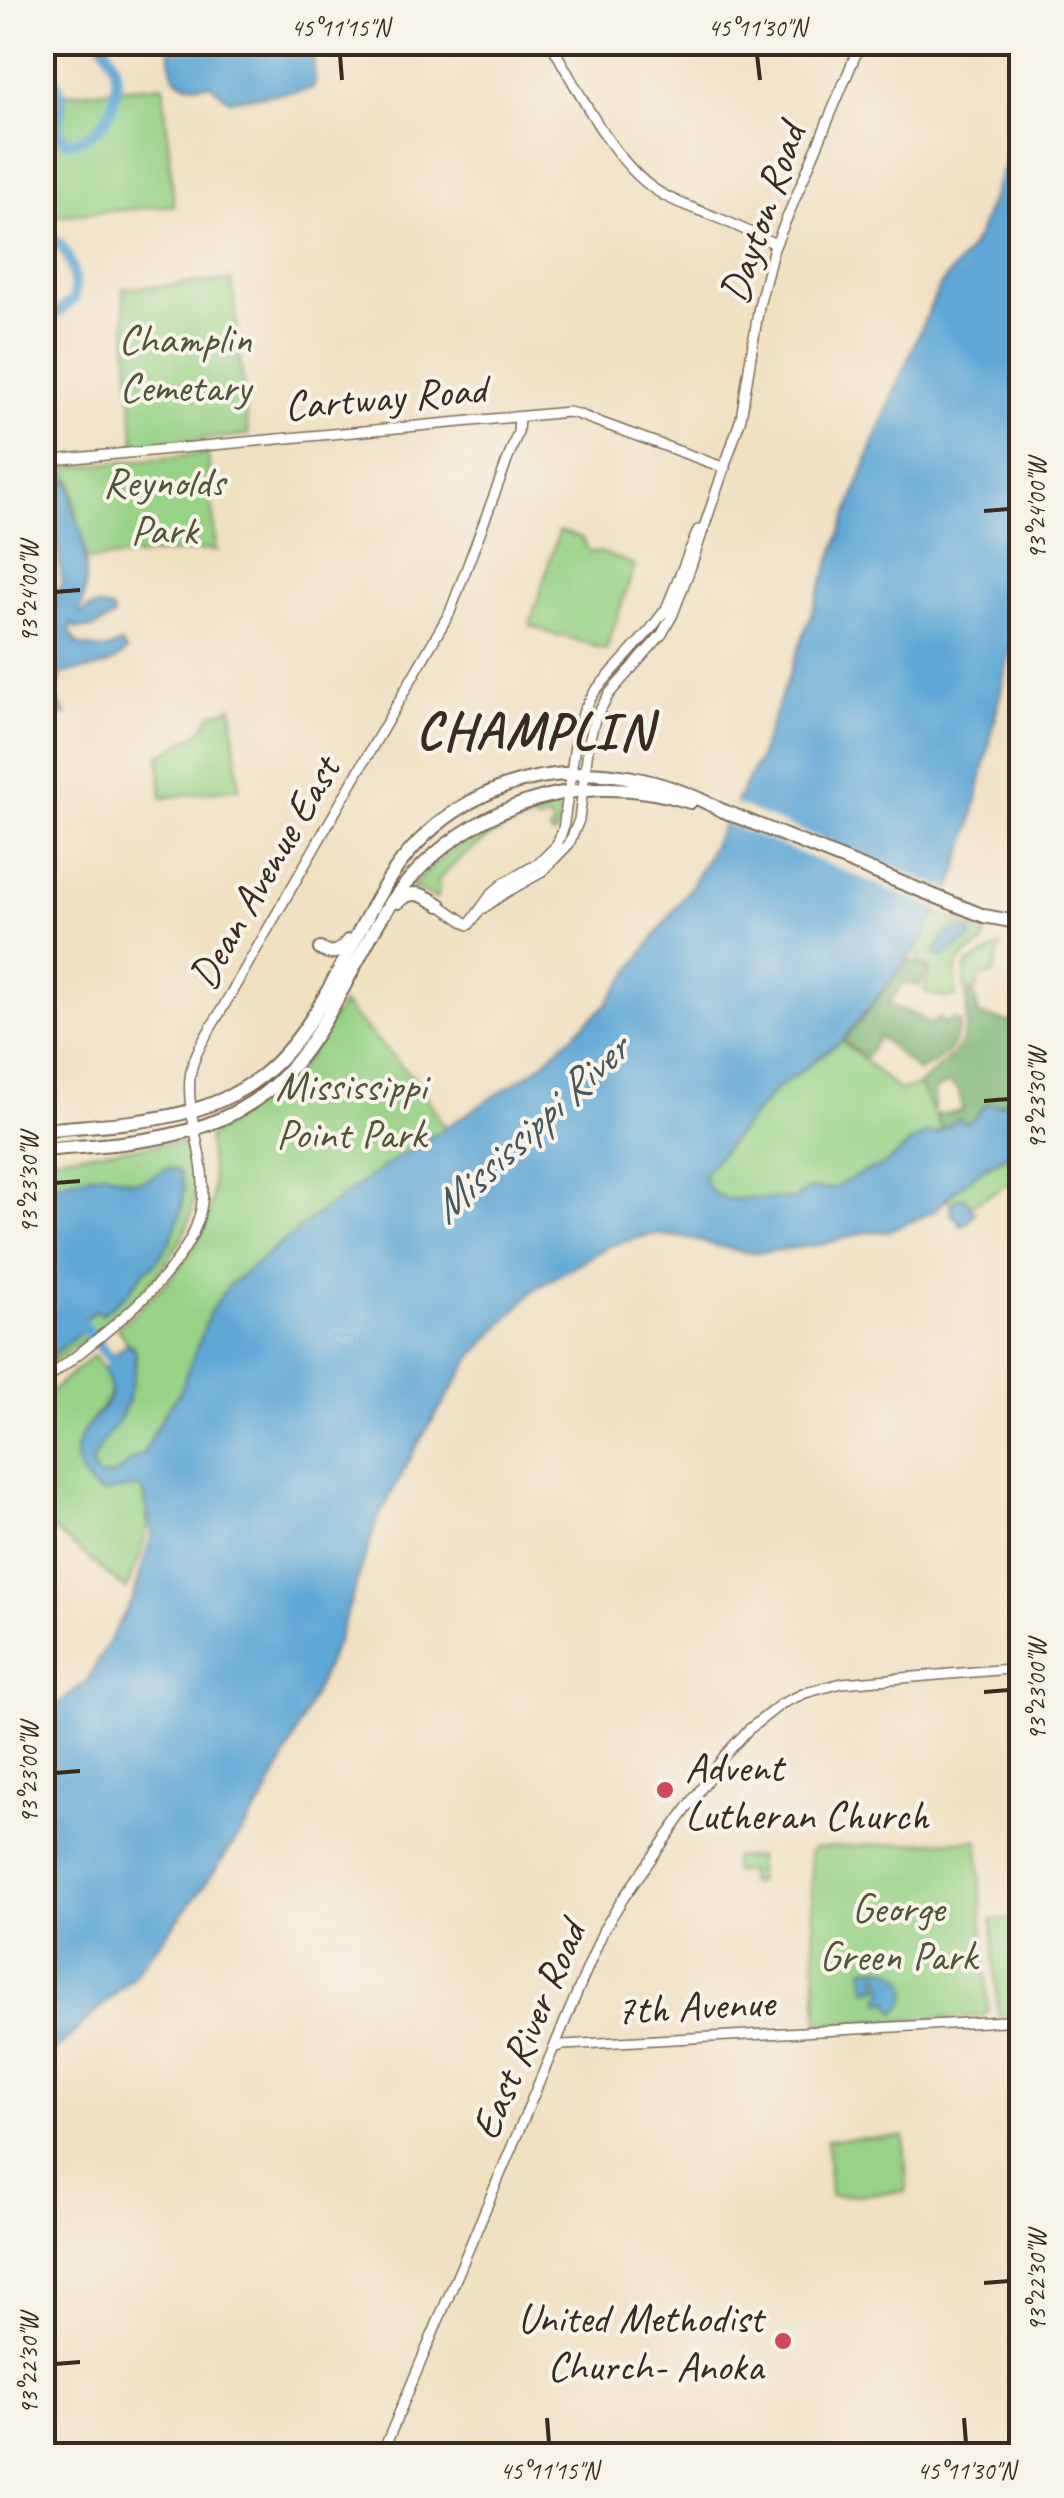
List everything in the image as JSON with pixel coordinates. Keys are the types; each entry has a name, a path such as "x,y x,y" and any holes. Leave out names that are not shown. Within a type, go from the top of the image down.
{"highway":[{"path":"320,950 332,953 345,946 372,897 416,845 461,808 516,783 578,772 616,774 661,783 984,916 1022,923"},
{"path":"42,1150 158,1138 196,1130 261,1096 292,1067 319,1031 395,897 417,870 474,824 534,799 583,789 642,791 721,810"},
{"path":"42,1130 193,1111 246,1087 288,1051 309,1022 385,884"},
{"path":"360,957 402,897 419,894 440,905"}],"street":[{"path":"550,42 586,104 634,172 671,199 776,244"},
{"name":"Dayton Road","path":"578,772 580,724 587,704 666,609 725,468 741,418 759,306 776,244 861,42"},
{"name":"Cartway Road","path":"42,460 558,413 577,414 725,468"},
{"name":"Dean Avenue East","path":"42,1383 142,1300 176,1261 193,1233 201,1212 204,1183 190,1078 198,1054 426,656 458,593 518,432 520,417"},
{"path":"482,910 542,872 561,855 576,833 583,789 578,772"},
{"path":"440,905 469,925 497,889 539,863 556,845 563,829 568,791 578,772"},
{"name":"East River Road","path":"381,2456 604,1929 726,1754 765,1714 815,1689 842,1683 1022,1668"},
{"name":"7th Avenue","path":"552,2048 1022,2020"}],"green space":[{"path":"163,85 174,205 43,217 43,96"},
{"name":"Champlin Cemetary","path":"232,280 248,435 135,446 123,289"},
{"name":"Reynolds Park","path":"208,454 216,551 84,560 72,482 59,468"},
{"path":"559,531 582,538 589,552 635,565 606,650 530,625"},
{"path":"232,707 239,788 162,798 159,756 199,733 212,714"},
{"path":"542,804 554,805 560,815 558,831 552,835 550,830 554,827 548,817 538,822 521,822 481,842 458,861 437,881 436,899 411,887 471,837"},
{"path":"940,914 986,931 982,944 958,963 956,997 924,992 931,968 917,961 923,934"},
{"path":"1001,946 993,975 978,977 978,988 965,990 967,965"},
{"path":"912,961 928,969 920,986 904,983 888,1004 931,1025 939,1018 946,1023 952,1019 960,1022 956,1039 947,1052 918,1071 879,1036 866,1058 844,1041"},
{"path":"974,992 979,1016 1021,1022 1021,1089 1003,1102 981,1109 974,1121 966,1124 959,1119 942,1130 935,1115 963,1111 959,1092 949,1083 935,1090 933,1112 919,1085 959,1046 966,1026 966,993"},
{"name":"Mississippi Point Park","path":"342,1004 419,1084 445,1128 322,1211 228,1286 180,1392 144,1452 117,1474 100,1477 91,1464 124,1409 135,1370 133,1346 117,1328 176,1271 199,1238 212,1199 209,1137 281,1088 309,1056"},
{"path":"841,1041 900,1091 919,1085 942,1130 910,1143 878,1168 832,1189 811,1189 795,1199 727,1199 713,1193 703,1174 774,1091"},
{"path":"183,1143 187,1148 195,1174 191,1215 180,1242 162,1268 117,1315 43,1368 43,1158"},
{"path":"1021,1149 1021,1184 1014,1181 971,1205 965,1198 944,1201 978,1172"},
{"path":"94,1355 109,1383 109,1393 78,1443 101,1493 137,1487 144,1492 148,1526 126,1589 43,1521 42,1399"},
{"name":"George Green Park","path":"975,1840 988,2011 983,2016 821,2025 810,1851"},
{"path":"757,1857 758,1882 749,1883 748,1872 733,1872 733,1858"},
{"path":"1021,1918 1021,2014 998,2015 992,1920"},
{"path":"904,2137 904,2192 830,2196 827,2140"}],"water":[{"path":"169,43 312,43 313,89 229,100 210,84 188,84 176,77"},
{"name":"Mississippi River","path":"1021,121 1021,615 971,826 952,887 913,953 841,1041 774,1091 703,1174 713,1193 727,1199 795,1199 805,1191 832,1189 878,1168 927,1133 936,1134 959,1119 966,1124 988,1103 998,1106 1021,1089 1021,1145 978,1172 933,1212 886,1232 870,1231 824,1244 764,1252 743,1252 653,1234 611,1245 535,1289 473,1356 419,1442 377,1521 338,1639 261,1805 131,1979 43,2062 43,1717 87,1681 133,1598 152,1534 144,1492 136,1487 101,1493 86,1481 78,1466 79,1440 110,1396 111,1387 103,1367 127,1343 135,1349 126,1406 91,1464 100,1477 109,1477 144,1452 180,1392 210,1312 228,1286 382,1168 535,1070 606,1005 692,885 758,760 905,366 939,287 977,237"},
{"path":"62,475 71,487 84,548 86,581 79,613 100,607 112,610 114,617 94,628 76,629 72,624 70,632 78,645 104,650 121,644 127,651 105,666 61,673 60,682 51,690 66,715 42,710 43,626 62,582 57,545 43,510 52,486"},
{"path":"957,929 971,932 971,938 937,957 935,952 947,933"},
{"path":"167,1168 180,1173 184,1189 181,1213 170,1242 128,1293 101,1315 96,1310 79,1324 83,1330 43,1363 43,1186 102,1173 139,1181"},
{"path":"965,1198 975,1212 961,1226 950,1209 951,1203"},
{"path":"881,1967 898,1973 906,1984 906,1998 896,2013 888,2000 882,2002 879,1998 884,1994 881,1974 877,1974 878,1988 866,1989 864,1968"}],"pier":[{"path":"730,802 954,892 943,911 720,821"}],"waterway":[{"path":"42,72 53,76 59,91 57,132 67,142 80,139 101,125 116,91 114,64 103,42"},
{"path":"42,234 65,251 75,289 74,299 59,312 42,316"},
{"path":"42,443 50,450"},
{"path":"73,1314 116,1370"}],"place":[{"name":"Advent Lutheran Church","path":"665,1790"},
{"name":"United Methodist Church- Anoka","path":"783,2341"}],"district":[{"name":"CHAMPLIN","path":"535,730"}]}
